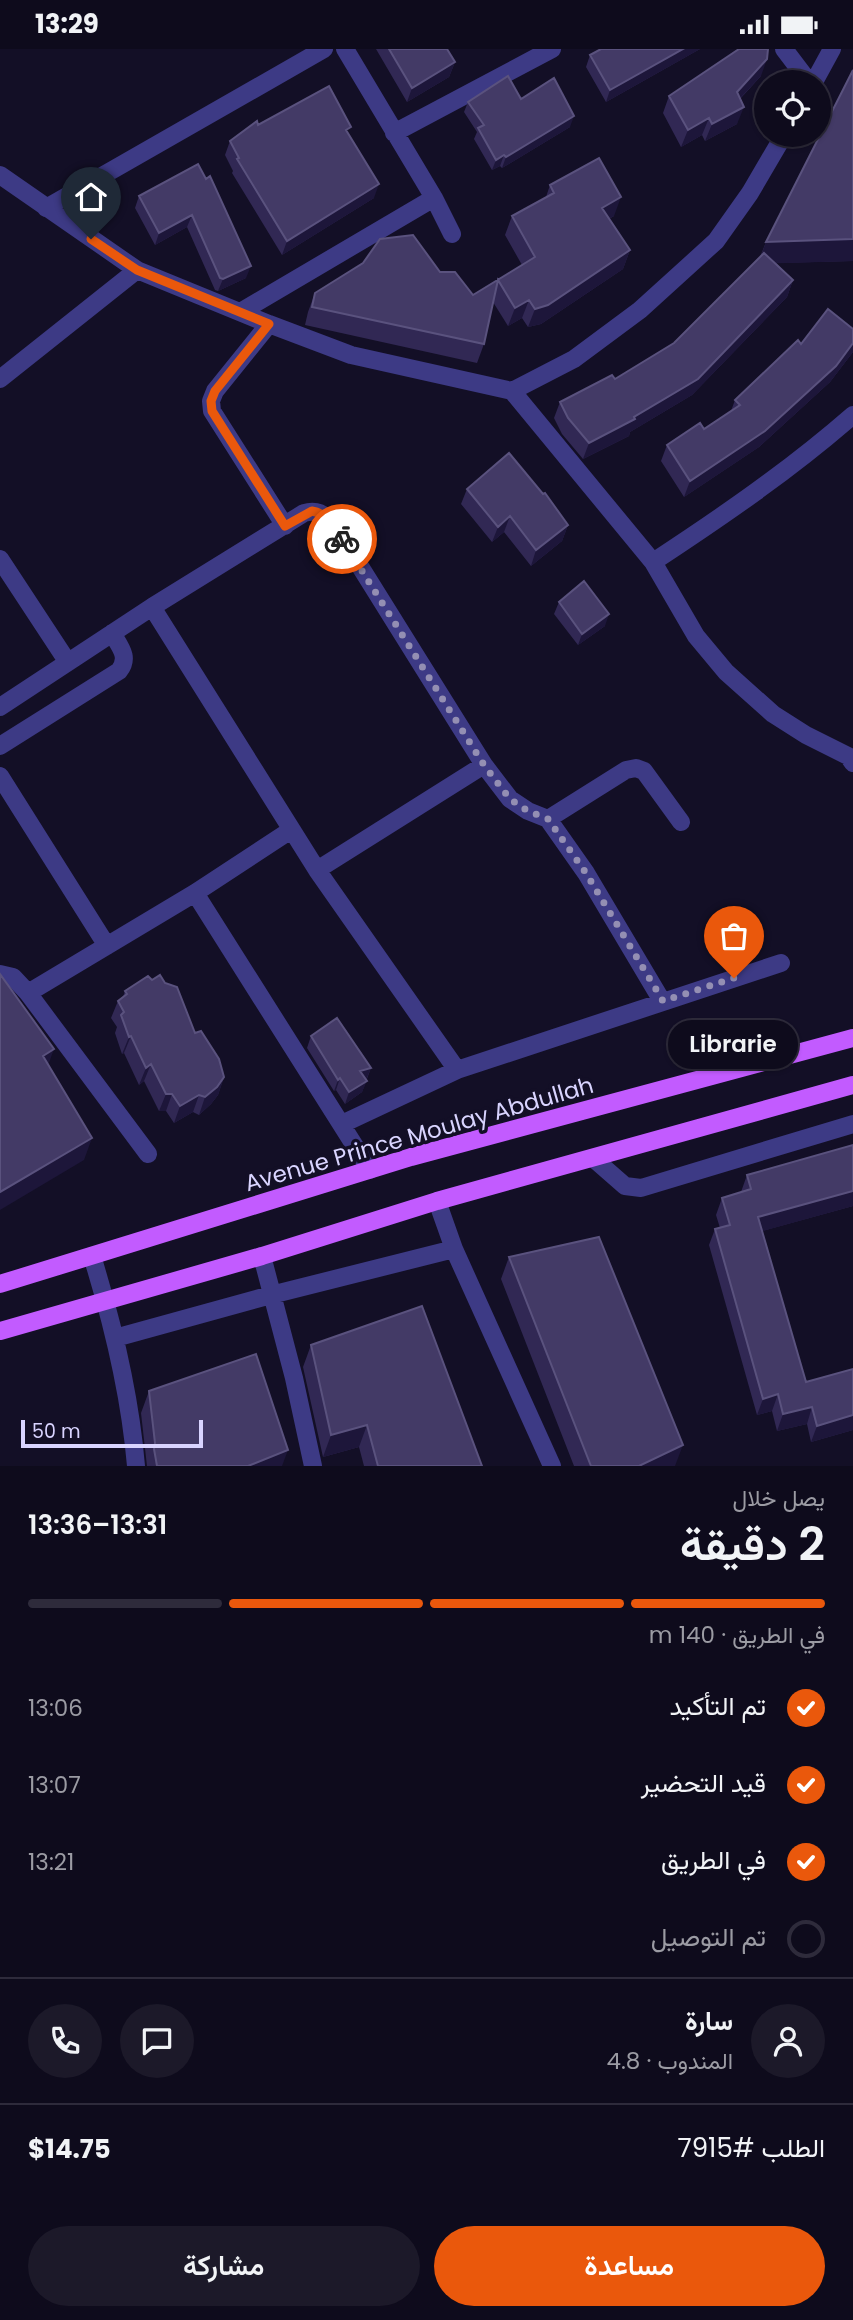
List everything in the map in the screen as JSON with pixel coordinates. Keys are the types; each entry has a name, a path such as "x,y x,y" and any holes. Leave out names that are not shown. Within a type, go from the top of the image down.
{"main road":[{"name":"Avenue Prince Moulay Abdullah","path":"0,1284 370,1170 853,1038"},
{"path":"0,1331 262,1256 437,1201 853,1085"}],"street":[{"path":"46,208 324,49"},
{"path":"345,49 434,198 452,234"},
{"path":"394,132 552,49"},
{"path":"784,49 801,70"},
{"path":"819,70 832,49"},
{"path":"512,391 574,359 640,310 716,241 750,193 777,147"},
{"path":"0,175 137,270 351,355 512,391 653,562 696,636 726,672 773,714 851,757"},
{"path":"243,311 434,198"},
{"path":"0,379 137,270"},
{"path":"269,324 215,391 211,401 212,411 285,526"},
{"path":"653,562 747,500 811,452 853,415"},
{"path":"0,707 152,607 285,526 312,511 322,513 333,523 484,765 510,799 528,811 548,819 586,873 663,1001"},
{"path":"0,559 67,661"},
{"path":"152,607 317,870 457,1070"},
{"path":"0,746 119,671 125,658 112,633"},
{"path":"317,870 484,765"},
{"path":"548,819 626,770 636,768 644,771 681,821"},
{"path":"0,776 107,946"},
{"path":"28,993 195,893 291,830"},
{"path":"195,893 370,1170"},
{"path":"342,1123 457,1070 782,963"},
{"path":"0,974 13,977 28,993 148,1154"},
{"path":"593,1158 625,1186 641,1188 853,1124"},
{"path":"437,1201 454,1249 552,1466"},
{"path":"115,1338 454,1249"},
{"path":"262,1256 313,1466"},
{"path":"92,1257 115,1338 136,1466"}],"building":[{"path":"389,49 447,49 455,62 412,88"},
{"path":"601,49 683,49 610,90 590,55"},
{"path":"739,49 768,49 767,59 754,70 737,92 744,107 712,124 709,118 688,130 669,96"},
{"path":"853,70 853,239 766,242 814,147 831,147 831,113"},
{"path":"508,76 521,99 554,78 574,116 506,157 504,155 496,160 478,128 484,125 468,102"},
{"path":"329,86 351,127 346,130 379,184 287,241 237,159 239,158 230,141 257,121 258,125"},
{"path":"599,158 621,197 602,208 630,250 548,305 535,309 529,300 515,308 498,280 484,344 312,307 315,293 363,263 380,239 413,235 440,272 455,272 473,295 535,257 512,216 554,193 550,185"},
{"path":"198,164 206,179 210,176 251,266 223,279 220,278 192,215 159,233 139,196"},
{"path":"764,253 793,280 698,379 634,417 635,419 589,443 568,418 560,402 612,375 615,379 674,343"},
{"path":"828,309 853,329 853,343 836,366 765,431 690,481 667,445 700,423 704,429 740,405 735,400 798,340 801,344"},
{"path":"509,453 543,494 545,493 568,525 536,550 510,516 498,527 467,489"},
{"path":"584,581 609,614 582,634 559,602"},
{"path":"0,974 54,1049 43,1056 92,1138 0,1192"},
{"path":"160,975 165,983 177,987 195,1033 201,1031 219,1059 224,1077 205,1097 199,1095 180,1106 172,1094 166,1094 151,1064 146,1068 131,1036 129,1037 121,1015 124,1012 118,1001 127,994 125,991 148,976 152,980"},
{"path":"337,1018 371,1068 360,1071 367,1081 349,1092 340,1078 338,1080 311,1036"},
{"path":"853,1145 853,1191 758,1217 806,1382 853,1369 853,1415 817,1426 812,1407 783,1414 778,1394 763,1399 715,1229 730,1225 722,1198 751,1189 747,1175"},
{"path":"599,1237 683,1445 639,1466 591,1466 509,1257"},
{"path":"422,1306 482,1466 378,1466 367,1425 331,1435 311,1345"},
{"path":"256,1354 288,1450 248,1466 157,1466 149,1391"}],"way so far":[{"path":"342,539 484,765 510,799 528,811 548,819 586,873 663,1001 734,978"}],"place":[{"name":"Librarie","path":"734,978"}],"route":[{"path":"91,239 137,270 243,311 269,324 215,391 211,401 212,411 285,526 304,513 322,513 333,523 342,539"}]}
